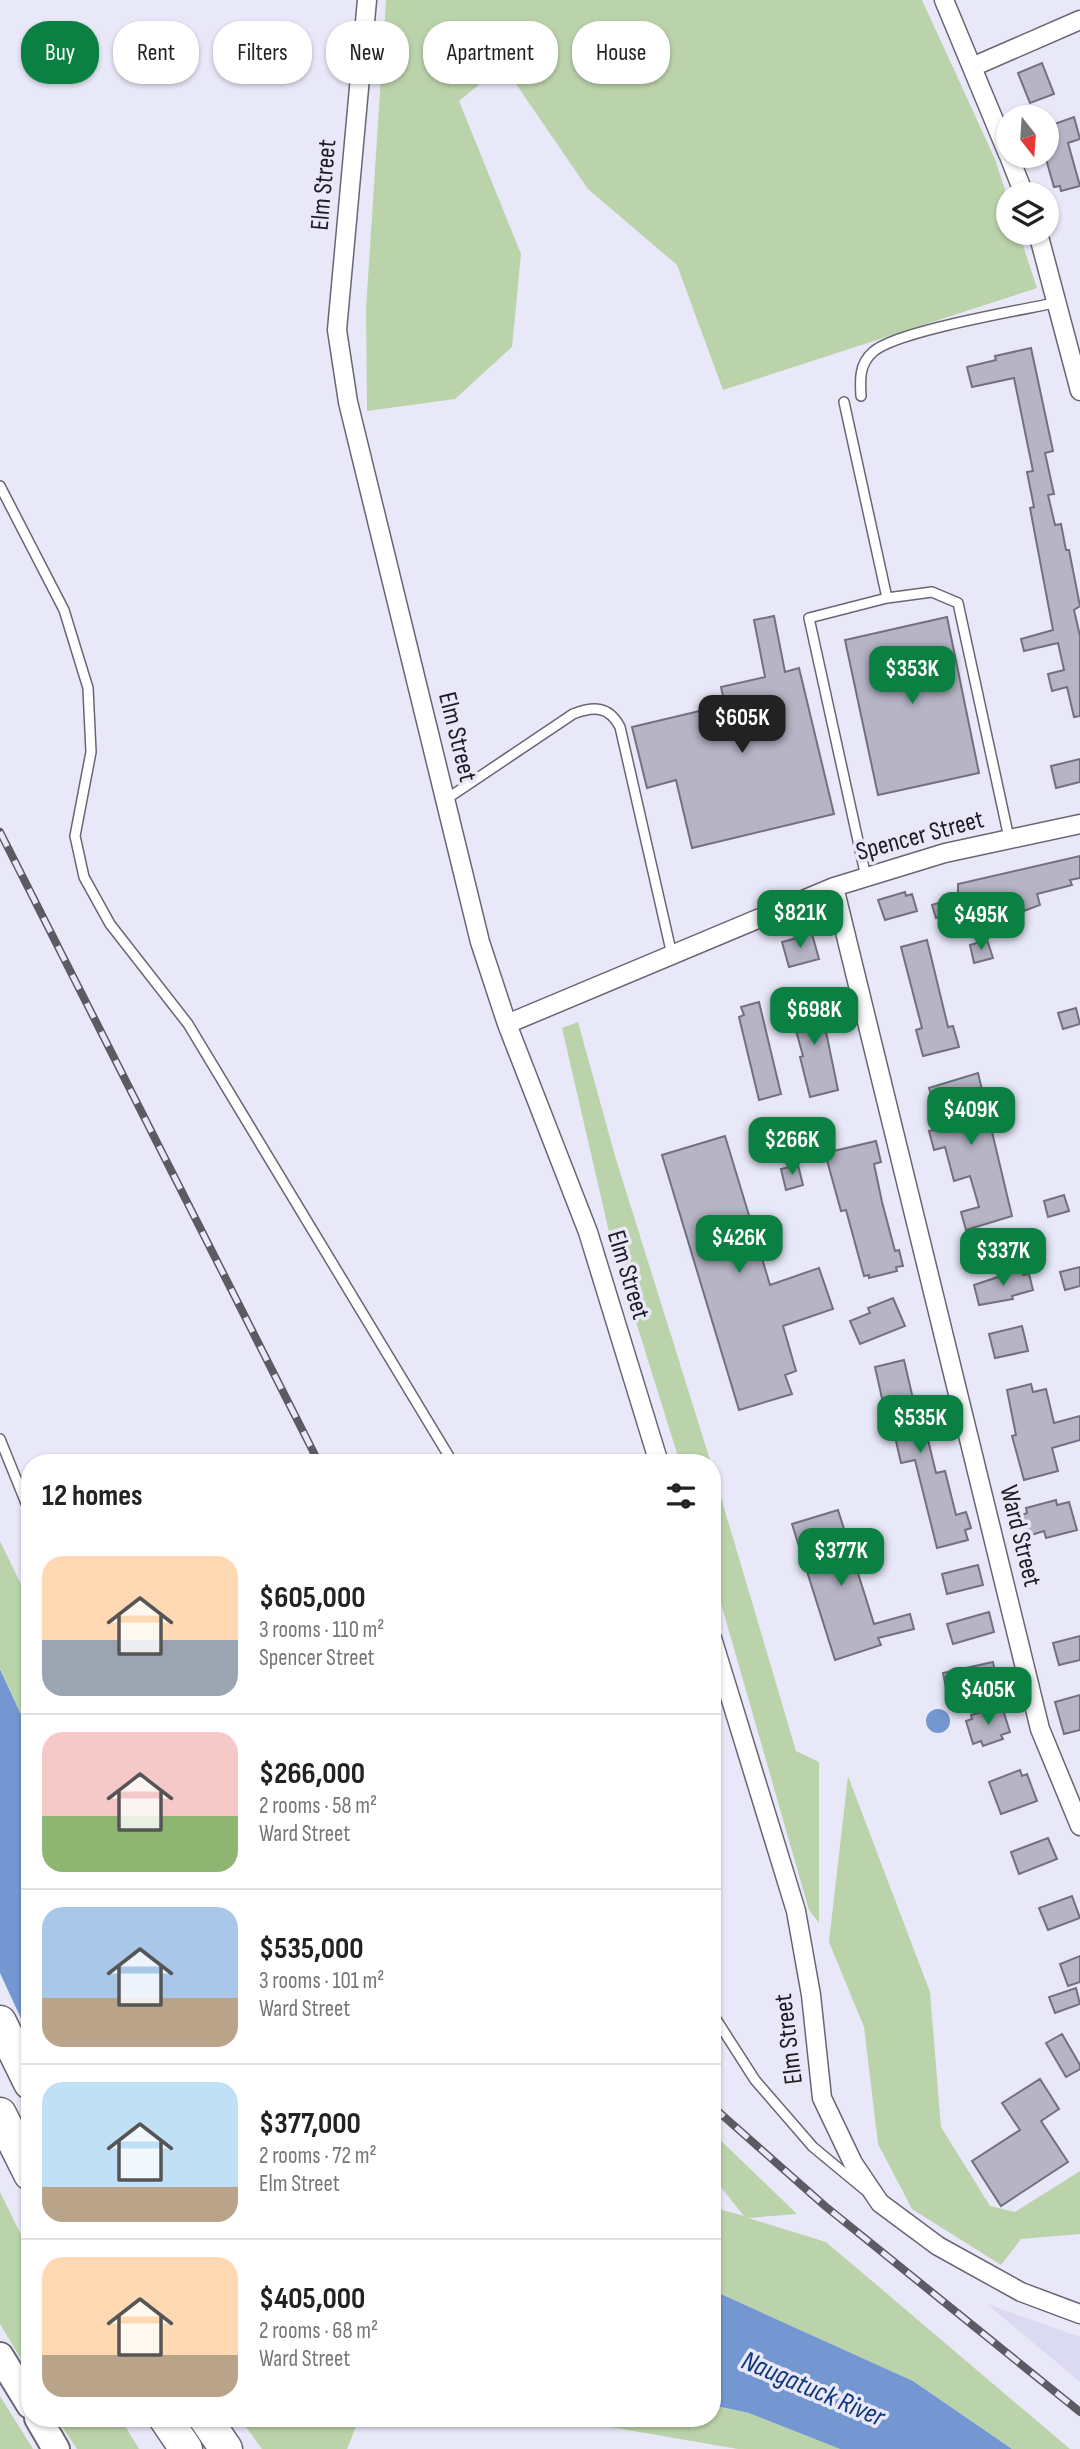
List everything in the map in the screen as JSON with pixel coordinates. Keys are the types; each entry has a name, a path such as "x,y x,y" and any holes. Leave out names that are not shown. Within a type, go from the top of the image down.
{"highway":[{"path":"0,2022 21,2064"},
{"path":"0,2113 21,2156"},
{"path":"171,2427 186,2449"},
{"path":"211,2427 226,2449"}],"main road":[{"path":"0,2356 21,2390"},
{"path":"43,2427 56,2449"}],"street":[{"name":"Elm Street","path":"367,0 337,330 348,402 480,942 507,1024 588,1232 656,1454"},
{"path":"944,0 996,126"},
{"path":"972,67 1080,20"},
{"path":"1042,245 1059,302 1080,391"},
{"name":"Spencer Street","path":"507,1024 834,887 945,853 1080,824"},
{"name":"Ward Street","path":"834,887 1040,1729 1080,1826"},
{"name":"Elm Street","path":"721,1666 796,1910 811,1995 822,2098 853,2163 880,2203 937,2246 1021,2292 1080,2314"}],"lane":[{"path":"860,397 860,373 865,361 891,339 1059,302"},
{"path":"844,402 887,598"},
{"path":"0,486 64,610 88,688 91,752 75,836 84,877 110,924 188,1024 448,1454"},
{"path":"866,877 809,618 887,598 932,592 958,603 1009,838"},
{"path":"445,800 573,714 587,709 602,709 614,716 620,727 672,955"},
{"path":"0,1439 21,1491"},
{"path":"721,2027 755,2080 813,2147 880,2203"}],"shaded area":[{"path":"987,2304 1080,2337 1080,2382"}],"green space":[{"path":"386,0 922,0 995,159 1002,182 996,182 996,245 1023,245 1037,288 723,390 677,265 588,189 516,84 558,84 558,21 423,21 423,84 480,84 459,101 521,254 512,347 455,399 367,411 366,309 381,84 409,84 409,21 385,21"},
{"path":"578,1022 615,1156 708,1454 677,1454 612,1245 562,1028"},
{"path":"721,1497 796,1751 819,1762 819,1923 809,1910 721,1603"},
{"path":"0,1541 21,1584 21,1714 0,1668"},
{"path":"848,1776 930,1992 941,2127 990,2206 1015,2212 1080,2171 1080,2234 1021,2239 1001,2265 912,2209 878,2144 864,2027 829,1942"},
{"path":"721,2141 797,2214 748,2218 826,2242 1070,2449 1012,2449 913,2381 721,2294 721,2210 744,2216 721,2187"},
{"path":"0,2192 21,2235 21,2359 0,2324"},
{"path":"0,2396 33,2449 0,2449"},
{"path":"721,2407 749,2413 840,2449 738,2449 610,2427 721,2427"},
{"path":"62,2427 126,2427 139,2449 77,2449"},
{"path":"246,2427 356,2427 347,2449 262,2449"}],"water":[{"path":"0,1669 21,1714 21,2018 0,1973"},
{"path":"938,1709 949,1716 950,1721 943,1732 938,1733 927,1726 926,1721 933,1710"},
{"name":"Naugatuck River","path":"721,2294 913,2381 1012,2449 840,2449 749,2413 721,2407"}],"building":[{"path":"1042,63 1054,94 1030,103 1018,73"},
{"path":"1074,117 1080,139 1068,143 1080,186 1061,191 1059,182 1053,182 1049,168 1059,168 1059,122"},
{"path":"1031,348 1053,451 1045,453 1054,494 1048,495 1055,525 1061,524 1066,550 1069,550 1080,606 1074,610 1080,636 1080,716 1074,717 1067,687 1052,691 1048,674 1064,670 1058,643 1024,651 1021,639 1053,630 1030,508 1034,507 1027,472 1033,471 1014,378 972,387 967,367 996,360 995,356"},
{"path":"774,616 785,672 799,668 834,814 692,848 676,780 647,788 632,727 725,705 721,687 765,677 754,620"},
{"path":"947,617 979,773 878,795 845,640"},
{"path":"1080,759 1080,782 1056,788 1051,766"},
{"path":"1080,856 1080,878 1070,880 1072,885 1037,894 1040,905 1024,911 1022,906 1009,911 1005,900 936,918 932,905 958,897 958,884"},
{"path":"905,892 906,896 912,894 917,911 885,920 878,900"},
{"path":"812,934 819,959 789,967 782,942"},
{"path":"927,940 948,1027 953,1026 959,1047 923,1056 916,1030 922,1028 901,947"},
{"path":"987,940 993,958 974,963 970,945"},
{"path":"816,997 828,1026 825,1027 838,1090 810,1097 800,1057 803,1056 789,1005"},
{"path":"759,1002 781,1094 759,1100 739,1017 744,1015 741,1007"},
{"path":"1076,1008 1080,1024 1063,1029 1058,1013"},
{"path":"978,1073 1012,1216 966,1230 961,1212 979,1207 970,1176 954,1181 945,1147 934,1150 929,1131 941,1128 929,1088"},
{"path":"725,1136 770,1285 819,1268 833,1309 783,1326 796,1371 785,1375 792,1394 739,1410 662,1155"},
{"path":"876,1141 881,1162 874,1164 882,1202 895,1251 899,1250 903,1266 896,1267 897,1271 869,1278 869,1275 864,1276 846,1210 841,1211 825,1153"},
{"path":"798,1165 803,1185 786,1190 781,1169"},
{"path":"1064,1195 1069,1211 1048,1217 1044,1201"},
{"path":"1080,1267 1080,1286 1065,1290 1060,1272"},
{"path":"1022,1269 1023,1275 1029,1274 1033,1290 1012,1296 1013,1299 979,1305 974,1285"},
{"path":"893,1298 905,1326 860,1344 850,1321 870,1313 868,1308"},
{"path":"1022,1326 1028,1351 995,1358 989,1334"},
{"path":"904,1360 917,1416 922,1415 936,1473 945,1471 956,1515 966,1512 971,1528 965,1530 968,1540 937,1548 915,1460 901,1463 887,1402 883,1403 875,1367"},
{"path":"1031,1384 1033,1392 1046,1389 1054,1423 1080,1416 1080,1440 1052,1448 1058,1471 1024,1480 1012,1436 1016,1435 1007,1390"},
{"path":"1056,1500 1057,1505 1069,1502 1077,1530 1046,1538 1044,1531 1028,1536 1022,1515 1027,1513 1026,1508"},
{"path":"838,1510 874,1624 910,1614 914,1629 878,1638 881,1645 835,1660 792,1524"},
{"path":"978,1565 983,1585 947,1594 942,1574"},
{"path":"989,1612 994,1632 953,1644 947,1624"},
{"path":"1080,1636 1080,1660 1059,1665 1053,1643"},
{"path":"993,1662 997,1682 947,1692 943,1673"},
{"path":"1080,1695 1080,1730 1064,1734 1055,1702"},
{"path":"995,1708 996,1712 1003,1710 1010,1732 1001,1735 1003,1739 983,1746 981,1741 973,1744 966,1721 972,1719 971,1715"},
{"path":"1020,1770 1022,1776 1027,1774 1037,1801 1001,1814 989,1782"},
{"path":"1048,1838 1057,1859 1019,1874 1011,1852"},
{"path":"1072,1896 1080,1918 1048,1930 1039,1908"},
{"path":"1080,1956 1080,1982 1068,1986 1060,1964"},
{"path":"1076,1988 1080,2004 1055,2013 1049,1997"},
{"path":"1062,2034 1080,2065 1080,2069 1066,2077 1046,2043"},
{"path":"1040,2079 1059,2109 1041,2121 1068,2162 1001,2206 972,2161 1020,2130 1002,2103"}],"railway":[{"path":"0,832 314,1454"},
{"path":"721,2114 825,2206 1080,2412"}]}
